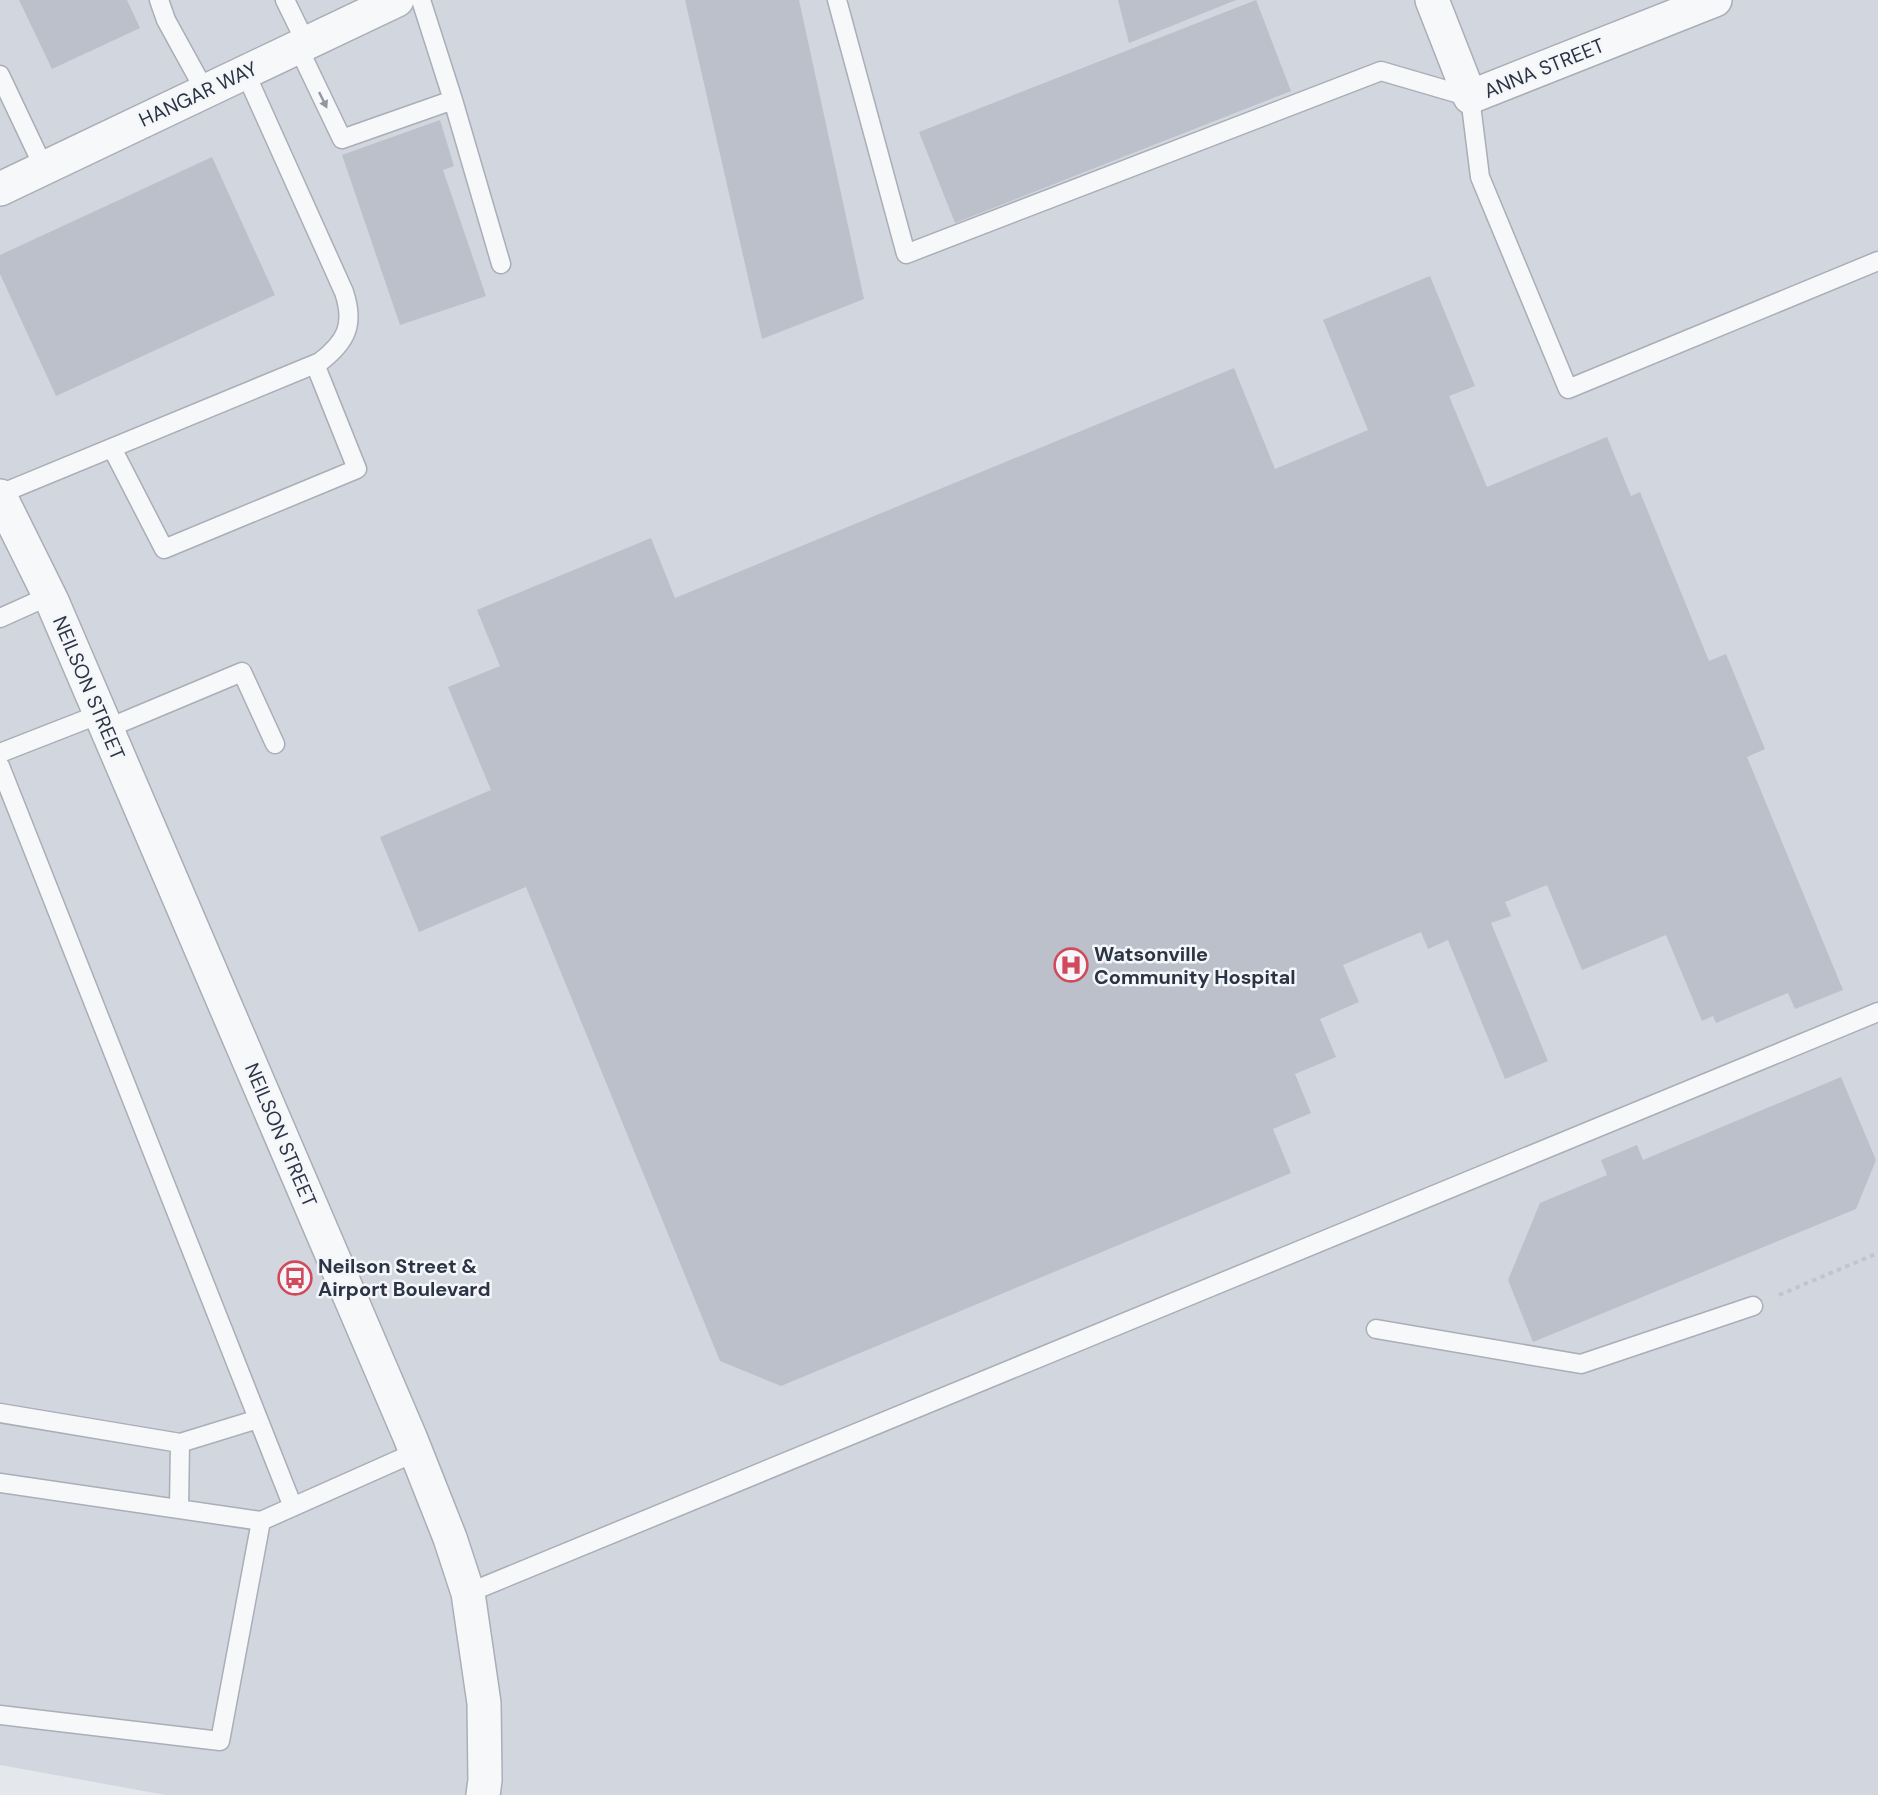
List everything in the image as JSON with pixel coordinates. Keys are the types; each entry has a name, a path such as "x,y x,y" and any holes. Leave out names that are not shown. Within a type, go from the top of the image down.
{"street":[{"name":"HANGAR WAY","path":"0,189 397,0"},
{"name":"ANNA STREET","path":"1432,0 1470,97 1715,0"},
{"name":"NEILSON STREET","path":"0,495 50,596 416,1452 450,1538 468,1593 484,1702 485,1780 483,1795"}],"lane":[{"path":"159,0 166,20 205,91"},
{"path":"285,0 342,139 453,100"},
{"path":"421,0 501,264"},
{"path":"837,0 906,254 1381,71 1470,97 1480,177 1568,389 1878,261"},
{"path":"0,495 315,364 330,354 342,340 350,322 345,292 245,72"},
{"path":"0,75 44,168"},
{"path":"112,448 164,549 346,474 357,469 315,364"},
{"path":"0,618 50,596"},
{"path":"0,753 103,721 242,672 275,744"},
{"path":"0,766 292,1507"},
{"path":"468,1593 1878,1012"},
{"path":"1376,1329 1581,1364 1753,1306"},
{"path":"0,1413 180,1443 258,1419"},
{"path":"179,1508 180,1443"},
{"path":"0,1483 261,1521 416,1452"},
{"path":"0,1715 220,1741 261,1521"}],"path":[{"path":"1753,1306 1878,1253"}],"shaded area":[{"name":"Watsonville Community Hospital","path":"0,0 1878,0 1878,1795 166,1795 0,1765"}],"building":[{"path":"19,0 127,0 140,28 52,69"},
{"path":"685,0 799,0 864,299 762,339"},
{"path":"1118,0 1236,0 1129,43"},
{"path":"1256,0 1291,91 955,223 919,132"},
{"path":"440,120 454,166 443,170 486,296 400,325 342,155"},
{"path":"212,157 275,295 56,396 0,274 0,255"},
{"path":"1430,276 1475,386 1449,396 1487,487 1607,437 1631,496 1640,492 1709,661 1726,654 1765,749 1747,757 1843,990 1795,1009 1788,993 1716,1023 1713,1016 1702,1021 1666,935 1582,970 1547,885 1505,902 1511,916 1491,923 1548,1061 1505,1079 1448,940 1428,949 1421,932 1343,965 1359,1002 1320,1019 1336,1057 1295,1074 1311,1113 1273,1129 1291,1173 781,1386 720,1361 526,887 419,932 380,837 491,790 448,687 500,666 477,610 651,538 675,598 1234,368 1275,469 1368,430 1323,320"},
{"path":"1841,1077 1876,1160 1856,1209 1533,1342 1508,1280 1540,1203 1607,1175 1601,1160 1637,1145 1643,1160"}],"place":[{"name":"Watsonville Community Hospital","path":"1071,965"},
{"name":"Neilson Street & Airport Boulevard","path":"295,1278"}]}
